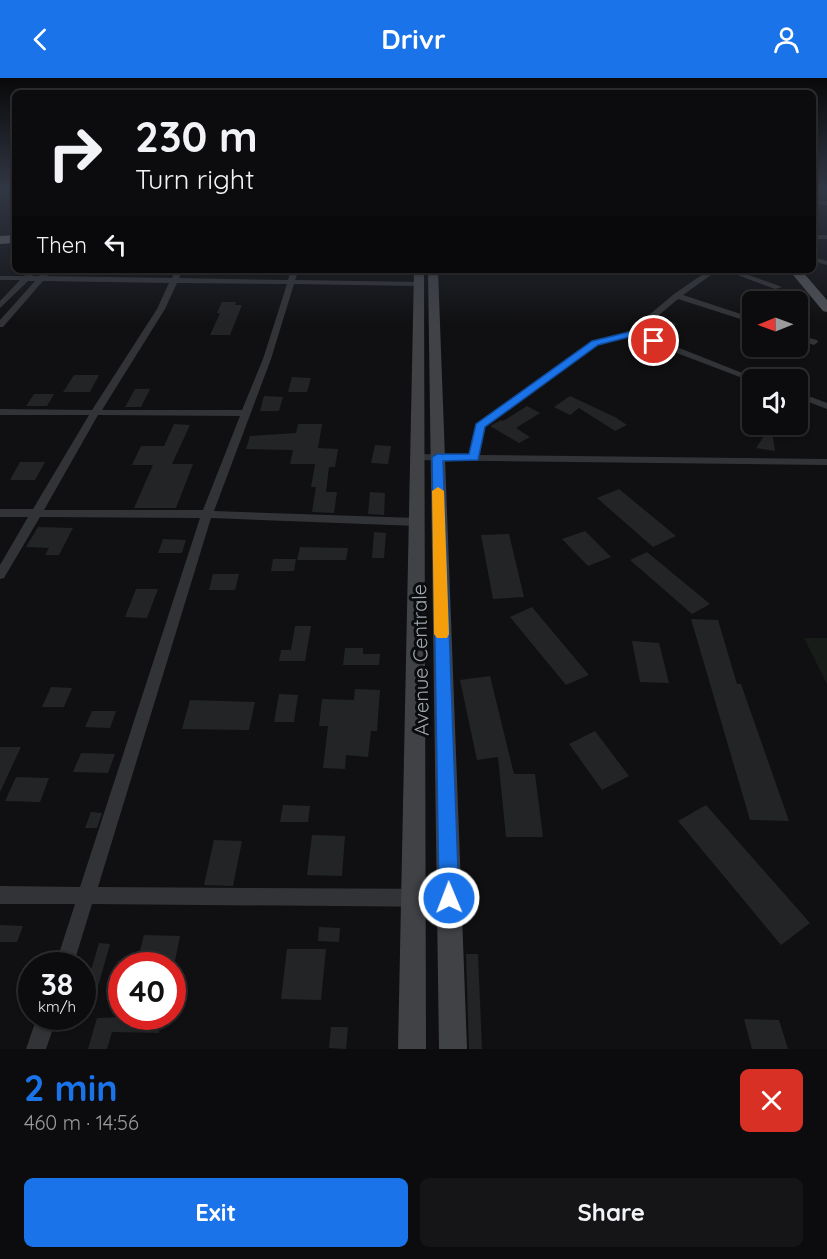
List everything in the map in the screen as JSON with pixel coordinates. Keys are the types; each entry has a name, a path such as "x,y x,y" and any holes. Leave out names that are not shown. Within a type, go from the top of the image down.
{"main road":[{"path":"798,273 827,308"}],"street":[{"path":"0,306 31,273"},
{"path":"0,325 46,273"},
{"path":"0,575 96,411 161,309 177,273"},
{"path":"69,952 207,514 267,358 294,273"},
{"name":"Avenue Centrale","path":"433,273 453,1049"},
{"path":"474,458 480,426 595,343 633,333 677,296 710,273"},
{"path":"737,273 778,287"},
{"path":"0,278 291,283 419,277"},
{"name":"Avenue Centrale","path":"412,1049 419,277"},
{"path":"677,296 742,317"},
{"path":"633,333 742,375"},
{"path":"808,340 814,342"},
{"path":"808,399 827,406"},
{"path":"0,412 245,413"},
{"path":"416,457 827,462"},
{"path":"0,513 207,514 417,522"},
{"path":"0,895 449,898"},
{"path":"36,1049 43,1030"}],"shaded area":[{"path":"804,638 827,638 827,684"}],"building":[{"path":"222,302 236,302 235,305 242,305 230,335 210,335 220,313 217,313"},
{"path":"664,319 677,324 656,336 643,331"},
{"path":"74,375 99,375 90,392 63,392"},
{"path":"292,377 311,378 307,392 288,392"},
{"path":"135,389 150,389 141,407 125,407"},
{"path":"34,394 54,394 47,406 26,406"},
{"path":"264,396 283,397 279,411 260,411"},
{"path":"570,396 627,425 615,431 579,408 570,415 554,407"},
{"path":"527,406 540,413 516,428 530,437 519,443 490,426 503,421"},
{"path":"174,424 190,425 172,464 193,464 176,508 134,508 153,465 132,465 141,446 164,446"},
{"path":"298,424 322,424 318,448 338,449 335,467 329,467 326,492 337,492 334,513 312,512 316,487 311,487 315,464 290,464 293,450 246,449 250,436 296,433"},
{"path":"765,435 772,435 775,451 756,448"},
{"path":"375,445 391,446 388,464 371,463"},
{"path":"20,462 45,462 35,480 10,480"},
{"path":"619,489 676,536 653,547 597,498"},
{"path":"370,492 385,493 384,515 368,514"},
{"path":"38,527 73,528 59,555 45,555 49,548 26,547"},
{"path":"585,531 611,557 588,566 562,539"},
{"path":"374,532 386,533 384,558 372,558"},
{"path":"509,534 524,597 493,599 481,535"},
{"path":"163,539 186,540 182,553 158,553"},
{"path":"300,547 348,548 346,560 297,560"},
{"path":"647,552 710,604 692,614 630,560"},
{"path":"273,559 296,559 294,571 271,571"},
{"path":"213,574 239,574 235,590 209,590"},
{"path":"136,589 158,589 147,618 125,617"},
{"path":"532,607 589,675 566,685 510,617"},
{"path":"691,619 718,620 737,684 741,684 789,821 750,820"},
{"path":"295,626 311,626 305,661 279,661 281,650 291,650"},
{"path":"632,641 659,643 669,683 640,682"},
{"path":"345,648 363,648 363,654 380,654 379,665 343,665"},
{"path":"490,676 514,774 535,774 543,837 506,837 498,757 477,760 460,680"},
{"path":"51,687 72,688 64,707 42,707"},
{"path":"355,689 380,690 377,731 371,731 368,757 346,755 345,769 323,768 328,726 319,726 322,699 354,700"},
{"path":"279,694 298,695 294,722 274,722"},
{"path":"190,700 255,702 249,730 182,729"},
{"path":"92,711 116,711 110,728 85,727"},
{"path":"595,731 629,776 602,790 569,744"},
{"path":"0,747 21,747 0,792"},
{"path":"81,753 115,754 108,773 73,772"},
{"path":"16,777 49,778 40,802 5,801"},
{"path":"283,805 310,806 308,822 280,822"},
{"path":"706,805 810,923 781,945 678,821"},
{"path":"91,812 102,813 97,828 85,828"},
{"path":"312,835 345,836 342,876 307,875"},
{"path":"214,840 242,841 233,886 204,885"},
{"path":"0,925 23,926 17,942 0,942"},
{"path":"319,927 340,928 339,942 318,941"},
{"path":"144,935 180,936 177,952 140,952"},
{"path":"99,943 110,944 96,994 96,953"},
{"path":"287,949 326,949 321,1000 281,999"},
{"path":"466,954 478,954 482,1049 469,1049"},
{"path":"97,1018 108,1018 108,1030 160,1030 159,1033 112,1032 107,1049 88,1049 94,1030 96,1030"},
{"path":"744,1019 779,1020 788,1049 752,1049"},
{"path":"331,1027 348,1027 346,1049 329,1048"}],"slow traffic":[{"path":"438,491 442,634"}],"route":[{"path":"449,898 437,457 474,458 480,426 595,343 633,333 654,341"}]}
